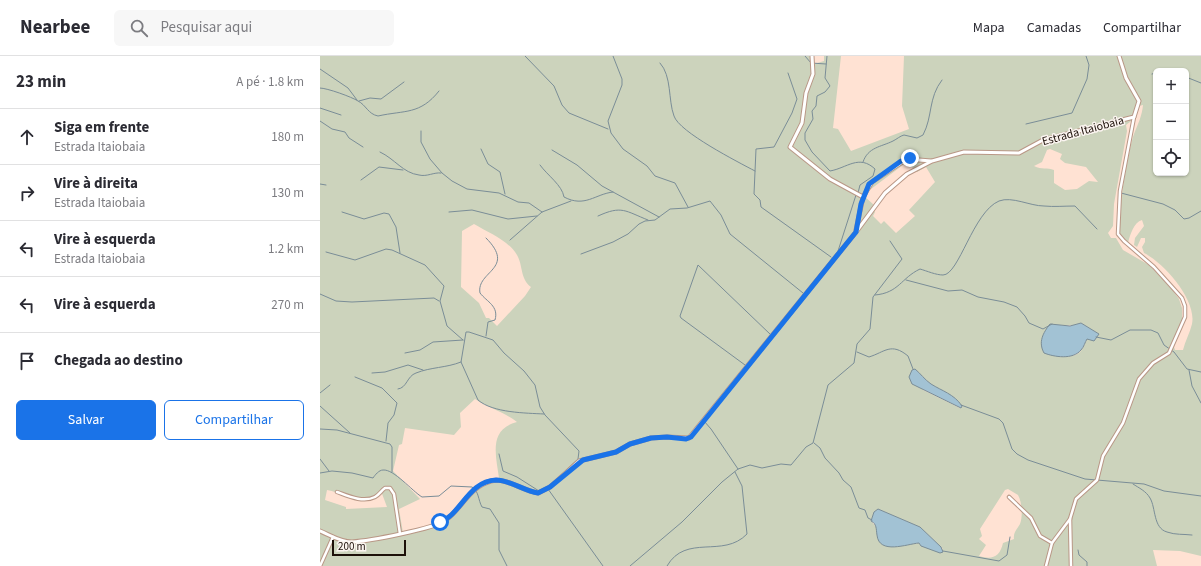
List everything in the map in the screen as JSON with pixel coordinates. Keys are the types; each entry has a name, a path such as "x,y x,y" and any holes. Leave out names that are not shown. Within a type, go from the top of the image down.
{"street":[{"path":"812,56 813,74 806,93 802,123 790,148 830,179 863,197"},
{"name":"Estrada Itaiobaia","path":"320,531 333,537 352,542 400,534 446,520 469,493 490,481 499,480 538,493 550,487 583,460 616,452 630,444 651,438 667,437 686,439 691,437 891,187 907,174 932,161 968,151 1019,153 1043,140 1134,117 1139,101 1126,78 1119,56"},
{"path":"1046,566 1052,544 1070,519 1079,495 1097,480 1104,456 1123,423 1139,379 1153,362 1169,353 1185,317 1185,306 1182,298 1154,267 1118,234 1120,191 1134,117"},
{"path":"856,232 863,197 869,184 901,161 910,158 932,161"},
{"path":"337,492 349,497 366,499 376,496 385,488 390,488 394,494 400,534"},
{"path":"1009,497 1031,518 1040,536 1052,544"},
{"path":"1070,519 1071,566"},
{"path":"320,566 333,537"}],"green space":[{"path":"320,56 812,56 814,64 824,61 824,56 841,56 833,128 838,129 851,151 909,129 902,106 904,56 1201,56 1201,556 1180,551 1153,550 1157,566 320,566","holes":["1143,105 1141,116 1134,134 1126,169 1119,216 1120,235 1125,242 1128,243 1135,226 1142,220 1144,226 1135,238 1134,245 1137,247 1141,238 1145,238 1145,242 1142,247 1144,253 1161,265 1177,283 1184,294 1192,314 1192,324 1183,350 1175,350 1174,347 1182,322 1182,308 1179,299 1171,288 1149,265 1123,250 1116,238 1111,238 1108,233 1113,226 1114,204 1127,131 1126,125 1135,118 1139,106","1050,149 1062,154 1060,159 1065,163 1086,167 1098,182 1089,181 1077,189 1065,190 1054,183 1054,170 1034,166 1042,162 1047,150","907,162 917,172 926,167 935,182 909,210 915,216 896,233 884,221 881,224 873,216 875,212 873,209 875,206 863,195","474,224 498,237 509,245 517,255 523,276 527,284 531,287 525,296 497,326 489,318 486,318 479,303 461,287 462,231","1081,323 1099,334 1091,339 1087,339 1083,348 1078,354 1053,356 1061,325 1074,325","915,369 935,387 952,396 962,406 960,408 923,390","475,399 507,415 517,422 508,426 498,437 496,444 496,461 499,478 471,490 446,520 403,533 399,509 420,499 393,471 399,445 402,444 405,428 454,435 461,427 460,413","1008,489 1018,495 1022,513 1020,524 1015,533 1014,539 1003,543 1000,552 995,556 988,558 979,556 986,545 979,539 982,536 980,529 1005,490","327,490 361,499 374,496 381,491 387,507 346,509 346,507 325,500","878,509 920,527 943,549 921,546 919,543 891,547 877,536 877,528 871,521 874,512"]}],"water":[{"path":"1081,323 1099,334 1094,341 1087,339 1082,349 1073,355 1063,357 1044,353 1041,341 1050,324 1070,326"},
{"path":"915,369 931,384 955,398 962,406 961,408 912,384 909,377 912,370"},
{"path":"878,509 920,527 941,547 943,552 940,553 921,546 919,543 894,547 883,545 879,541 875,525 871,521 874,512"}],"waterway":[{"path":"525,56 554,86 562,105 569,113 608,129"},
{"path":"613,56 622,79 622,85 608,121 611,133 623,149 647,166 655,176 675,183 688,207"},
{"path":"805,56 811,63 826,64"},
{"path":"827,56 825,78 830,86 825,92 817,96 816,106 812,111 813,119 805,133 805,140 812,152 830,171 858,162 869,165 875,169 873,176 860,185 858,193"},
{"path":"1026,124 1072,113 1087,79 1089,65 1086,56"},
{"path":"660,63 664,68 668,81 672,110 678,123 697,138 755,171"},
{"path":"320,69 348,88 357,100"},
{"path":"788,73 797,99 792,113 774,147 756,149 754,194 760,200 761,207 831,257"},
{"path":"1189,78 1201,83"},
{"path":"863,162 865,157 872,150 901,136 904,135 917,138 923,135 928,121 932,100 942,80"},
{"path":"359,101 370,98 381,99 404,82"},
{"path":"320,88 334,91 355,99 378,116 418,108 432,99 439,91"},
{"path":"320,108 341,115"},
{"path":"320,121 332,129 345,132 349,138 363,147"},
{"path":"421,131 421,142 430,159 442,173 452,181 467,189 499,193 518,202 529,203 542,212"},
{"path":"481,149 488,164 500,172 505,194"},
{"path":"552,150 577,165 602,186 659,217"},
{"path":"380,152 413,174 425,175 441,173"},
{"path":"540,165 561,188 564,197 571,200 584,201 613,192"},
{"path":"361,180 379,167 403,170"},
{"path":"320,184 326,185"},
{"path":"1121,193 1163,204 1175,210 1184,219 1189,218 1201,211"},
{"path":"783,320 838,251 856,195"},
{"path":"875,295 883,294 895,288 920,269 940,275 949,272 955,265 982,217 990,207 999,201 1015,200 1039,206 1075,206 1097,229"},
{"path":"510,240 542,212 571,201"},
{"path":"581,254 613,242 628,234 639,224 645,221 655,220 670,209 687,208 710,201 721,215 730,234 803,293"},
{"path":"449,212 472,210 508,219 537,216"},
{"path":"598,216 613,211 623,210 648,220"},
{"path":"342,212 364,219 384,213 389,214 396,227 400,253"},
{"path":"486,238 494,248 498,257 497,263 480,286 480,293 492,305 496,315 495,320 488,322 486,336"},
{"path":"630,566 682,522 722,482 738,469 750,465 762,468 781,464 791,465 806,447 813,443 828,385 854,363 857,344 870,329 873,297 902,259 890,241"},
{"path":"326,252 355,260 386,249 392,250 425,265 444,286 440,301 447,326 463,340"},
{"path":"745,365 680,316 698,265 771,335"},
{"path":"906,280 948,291 962,290 978,297 1004,302 1017,307 1029,323 1043,329 1052,324"},
{"path":"320,294 336,301 352,302 434,298 439,301"},
{"path":"1096,337 1111,340 1130,330 1151,330 1158,333 1164,345 1174,352 1187,369 1201,372"},
{"path":"544,414 519,413 501,410 492,408 478,400 461,362 466,332 493,340 504,353 524,371 535,385 540,407 545,415 579,451 578,459 562,474"},
{"path":"405,353 420,350 433,342 463,340"},
{"path":"857,352 869,357 888,349 897,350 908,356 913,369"},
{"path":"398,389 401,388 416,373 461,362"},
{"path":"372,373 385,372 408,365 423,370"},
{"path":"1189,370 1192,386 1201,403"},
{"path":"355,377 382,388 397,403 394,415 388,423 386,441"},
{"path":"320,393 330,385"},
{"path":"961,405 999,419 1003,423 1012,449 1017,454 1028,460 1085,479 1144,484 1164,491 1201,496"},
{"path":"320,406 350,433"},
{"path":"704,421 738,469"},
{"path":"320,429 337,430 390,444 392,447 392,472"},
{"path":"814,443 820,448 825,458 839,473 843,480 851,487 859,508 865,510 868,518 872,520"},
{"path":"499,454 503,471 517,477 539,491"},
{"path":"320,459 329,471"},
{"path":"320,473 332,471 352,473 373,478 376,474 383,470 398,477 422,497 439,496 451,486 472,487 477,493 482,507 490,509 499,523 499,550 507,566"},
{"path":"667,566 675,556 684,551 694,548 727,545 737,541 747,534 742,486 735,472"},
{"path":"1133,484 1150,498 1157,522 1162,530 1173,534 1192,535"},
{"path":"548,489 603,566"},
{"path":"943,551 999,561 1007,555 1010,537"},
{"path":"1078,550 1079,555 1087,562 1087,566"}],"route":[{"path":"440,522 446,520 469,493 490,481 499,480 535,493 540,493 550,487 575,464 583,460 616,452 630,444 651,438 667,437 686,439 691,437 856,232 861,204 869,184 901,161 910,158"}]}
